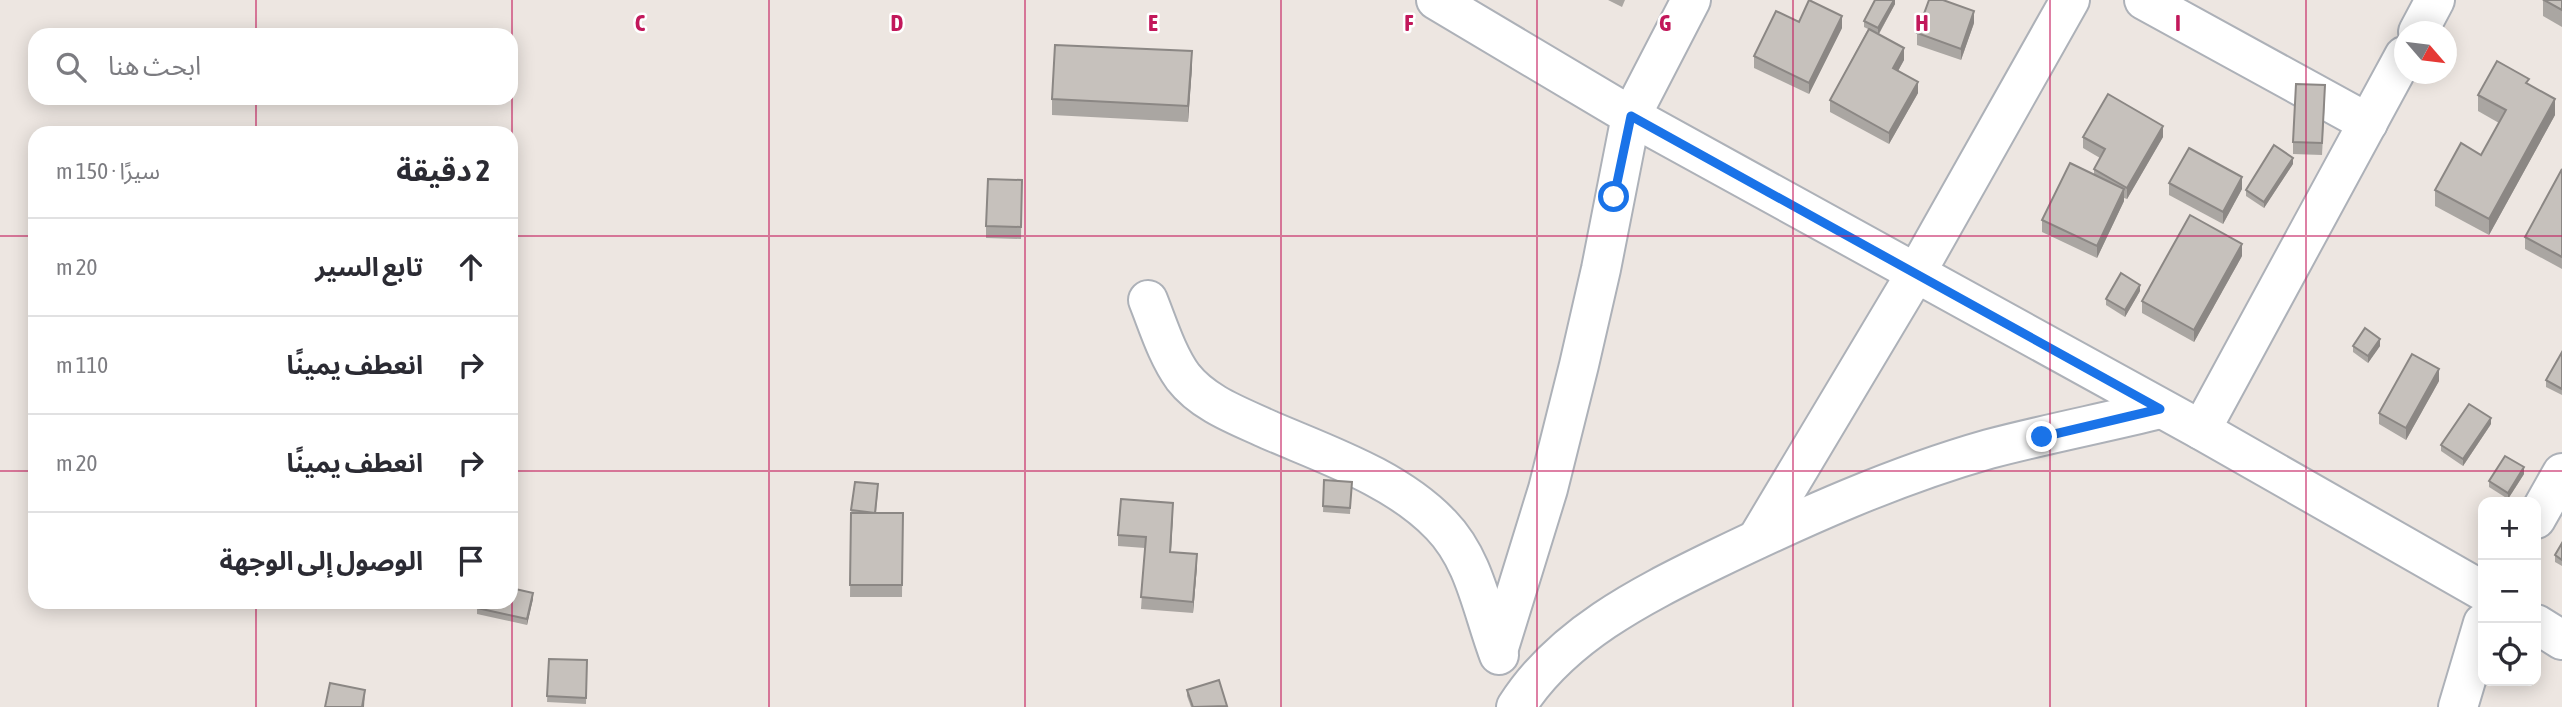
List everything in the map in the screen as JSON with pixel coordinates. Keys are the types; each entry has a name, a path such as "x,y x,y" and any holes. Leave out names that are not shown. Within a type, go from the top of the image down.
{"street":[{"path":"1436,0 1631,116 2201,430 2478,588"},
{"path":"1498,651 1548,489 1579,365 1631,116 1692,0"},
{"path":"1757,539 1916,274 2070,0"},
{"path":"2144,0 2368,123"},
{"path":"2424,21 2435,0"},
{"path":"2201,430 2394,75"},
{"path":"1147,300 1173,360 1184,378 1203,397 1232,413 1376,478 1419,506 1442,526 1463,554 1478,588 1518,704"},
{"path":"1518,704 1552,662 1595,626 1692,570 1757,539 1839,502 1989,449 2160,409"},
{"path":"2541,510 2562,473"},
{"path":"2541,627 2562,640"},
{"path":"2458,707 2478,640"}],"building":[{"path":"1809,0 1842,16 1809,83 1754,56 1776,11 1799,22"},
{"path":"1875,0 1894,0 1878,28 1864,21"},
{"path":"1929,0 1943,0 1974,11 1961,49 1917,33"},
{"path":"2544,0 2562,0 2562,10"},
{"path":"1869,29 1904,48 1893,68 1918,82 1889,133 1830,100"},
{"path":"1055,45 1192,51 1188,106 1052,99"},
{"path":"2497,61 2529,79 2526,83 2555,99 2489,219 2435,190 2461,143 2481,155 2506,110 2478,95"},
{"path":"2296,84 2325,85 2322,143 2293,142"},
{"path":"2108,94 2163,126 2127,188 2094,169 2105,149 2083,137"},
{"path":"2274,145 2293,158 2264,202 2246,190"},
{"path":"2189,148 2242,177 2223,212 2169,183"},
{"path":"2070,163 2124,189 2097,246 2042,220"},
{"path":"2562,169 2562,257 2525,237"},
{"path":"988,179 1022,180 1021,227 986,226"},
{"path":"2190,215 2242,244 2194,330 2142,301"},
{"path":"2121,273 2140,285 2125,310 2106,299"},
{"path":"2365,328 2380,339 2368,356 2353,346"},
{"path":"2562,352 2562,389 2546,380"},
{"path":"2412,354 2439,369 2406,428 2379,413"},
{"path":"2469,404 2491,418 2463,459 2441,445"},
{"path":"2505,456 2524,467 2508,493 2489,481"},
{"path":"1324,480 1352,482 1350,508 1323,506"},
{"path":"855,482 878,484 875,513 851,510"},
{"path":"1121,499 1173,503 1170,552 1197,554 1193,602 1141,597 1146,537 1118,535"},
{"path":"851,513 903,513 902,585 850,585"},
{"path":"2562,543 2562,560 2555,555"},
{"path":"518,590 533,593 527,619 482,609 518,609"},
{"path":"549,659 587,660 586,698 547,696"},
{"path":"1219,680 1227,706 1193,707 1187,690"},
{"path":"330,683 365,690 362,707 325,707"}],"route":[{"path":"1614,197 1631,116 2160,409 2042,437"}]}
